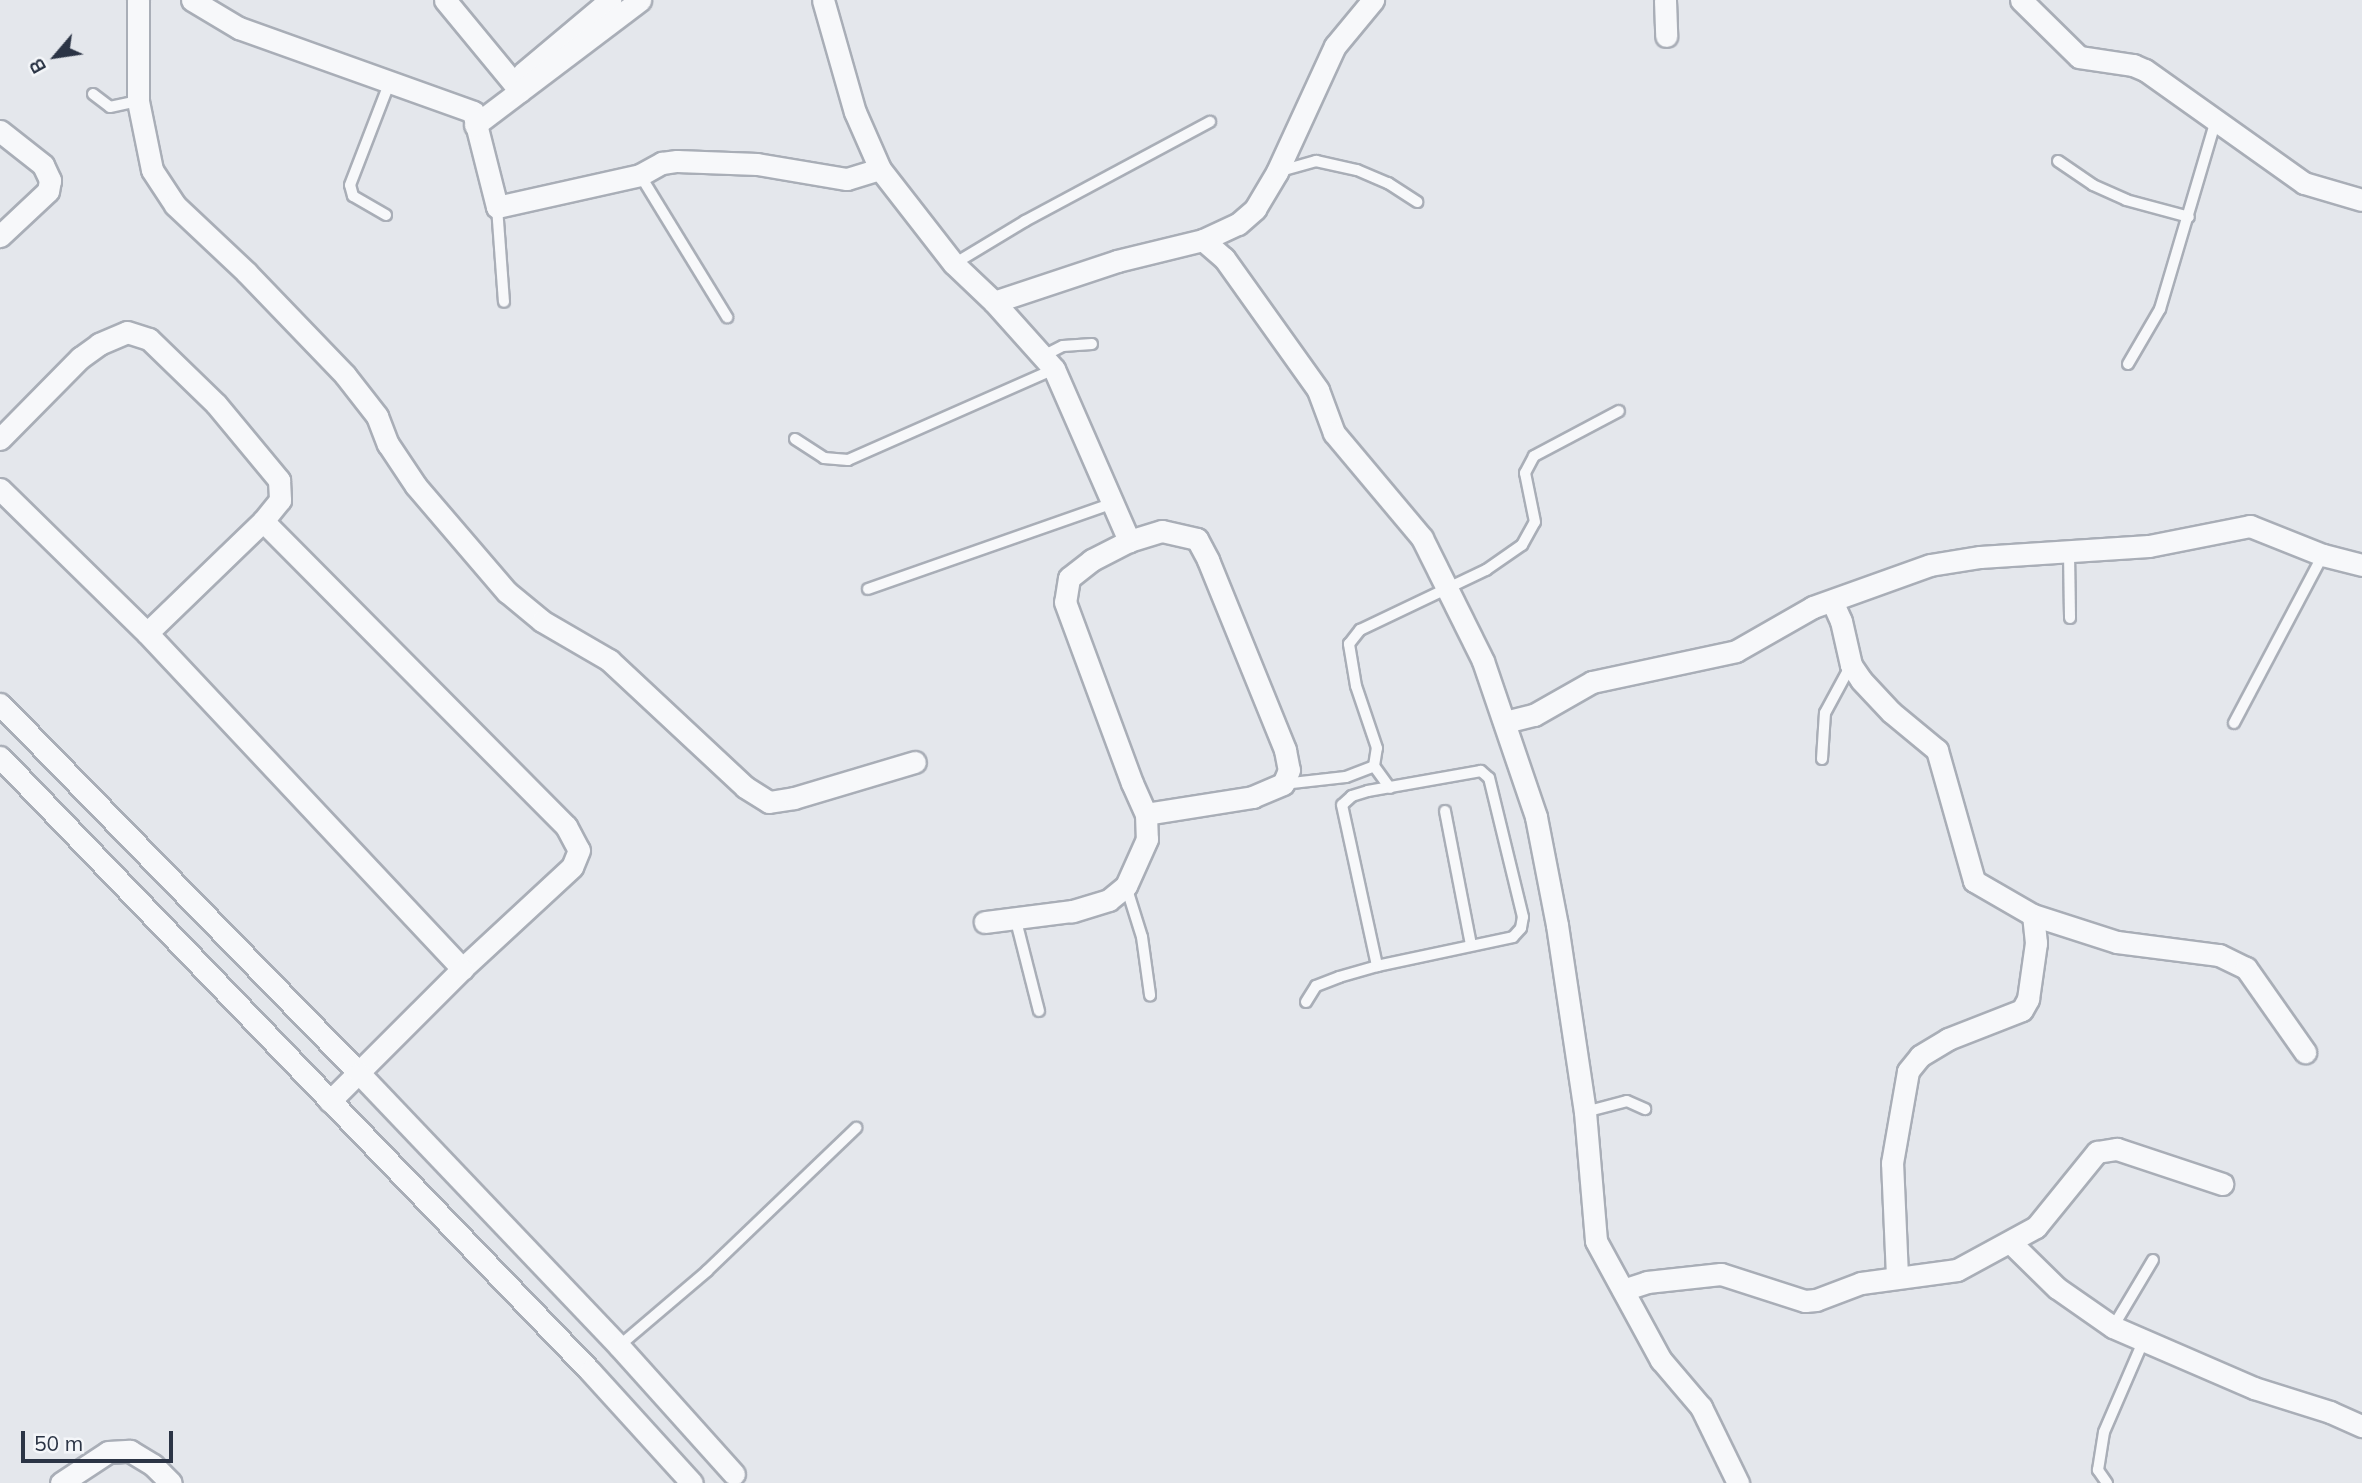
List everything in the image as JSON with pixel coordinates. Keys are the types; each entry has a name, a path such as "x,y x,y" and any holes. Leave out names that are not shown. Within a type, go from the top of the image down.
{"street":[{"path":"138,0 138,102 152,170 175,205 246,272 345,375 377,416 388,444 416,486 508,592 533,614 609,660 745,787 769,802 794,798 915,762"},
{"path":"192,0 239,28 474,119"},
{"path":"445,0 516,86"},
{"path":"516,86 610,0"},
{"path":"474,119 516,86 640,0"},
{"path":"823,0 852,103 880,169 954,264 994,302 1049,362 1129,541"},
{"path":"994,302 1117,261 1203,240 1238,224 1255,209 1277,172 1335,46 1373,0"},
{"path":"1665,0 1666,36"},
{"path":"2021,0 2079,57 2133,65 2145,70 2304,183 2362,200"},
{"path":"474,119 497,207 640,175 662,163 677,160 757,164 847,180 880,169"},
{"path":"0,131 43,165 50,180 48,191 0,236"},
{"path":"1203,240 1224,258 1318,390 1334,433 1422,538 1483,661 1505,722 1538,831 1558,925 1585,1112 1593,1226 1597,1241 1661,1360 1701,1407 1738,1483"},
{"path":"0,439 80,358 99,344 127,332 149,339 168,357 216,404 279,480 280,500 263,521 147,633"},
{"path":"0,489 147,633 461,968"},
{"path":"263,521 575,839 579,850 572,867 461,968 330,1101"},
{"path":"1505,722 1534,715 1592,682 1736,651 1813,607 1930,565 1980,557 2149,546 2250,526 2323,555 2362,565"},
{"path":"985,922 1084,907 1109,900 1126,886 1147,839 1146,814 1065,601 1069,578 1092,560 1129,541 1162,531 1197,539 1285,750 1289,770 1283,784 1254,797 1146,814"},
{"path":"1832,601 1841,621 1851,665 1861,680 1891,712 1937,750 1974,881 2033,915 2117,942 2219,955 2246,968 2305,1052"},
{"path":"0,704 359,1073 619,1346 734,1474"},
{"path":"20,778 47,752"},
{"path":"0,757 590,1371 692,1483"},
{"path":"1896,1276 1892,1163 1908,1071 1920,1056 1948,1040 2022,1010 2028,999 2036,943 2033,915"},
{"path":"1623,1290 1647,1282 1721,1274 1804,1301 1816,1300 1860,1283 1896,1276 1957,1270 2045,1220 2097,1152 2117,1149 2222,1184"},
{"path":"2010,1242 2057,1288 2113,1326 2143,1342 2254,1388 2330,1412 2362,1426"},
{"path":"590,1371 619,1346"},
{"path":"61,1483 108,1452 130,1451 153,1465 171,1483"}],"lane":[{"path":"386,215 353,196 350,185 389,84"},
{"path":"93,93 110,107 138,102"},
{"path":"2128,364 2160,309 2217,120"},
{"path":"954,264 1025,221 1210,122"},
{"path":"1277,172 1316,161 1357,170 1388,183 1417,202"},
{"path":"2058,161 2093,185 2126,200 2189,217"},
{"path":"640,175 727,317"},
{"path":"497,207 504,302"},
{"path":"795,439 824,458 848,460 1049,362 1063,346 1092,344"},
{"path":"1390,788 1374,766 1377,748 1356,686 1349,644 1360,630 1486,570 1522,545 1535,522 1528,500 1525,473 1534,456 1619,411"},
{"path":"868,589 1114,503"},
{"path":"2069,553 2070,618"},
{"path":"2234,723 2323,555"},
{"path":"1822,759 1825,713 1851,665"},
{"path":"1283,784 1346,777 1374,766"},
{"path":"1306,1002 1316,986 1377,966 1513,937 1521,928 1523,917 1489,778 1481,771 1352,796 1342,805 1377,966"},
{"path":"1445,811 1471,945"},
{"path":"1126,886 1142,937 1150,995"},
{"path":"1015,917 1039,1011"},
{"path":"1585,1112 1627,1101 1645,1110"},
{"path":"619,1346 707,1271 856,1128"},
{"path":"2113,1326 2153,1260"},
{"path":"2107,1483 2098,1470 2104,1432 2143,1342"}]}
